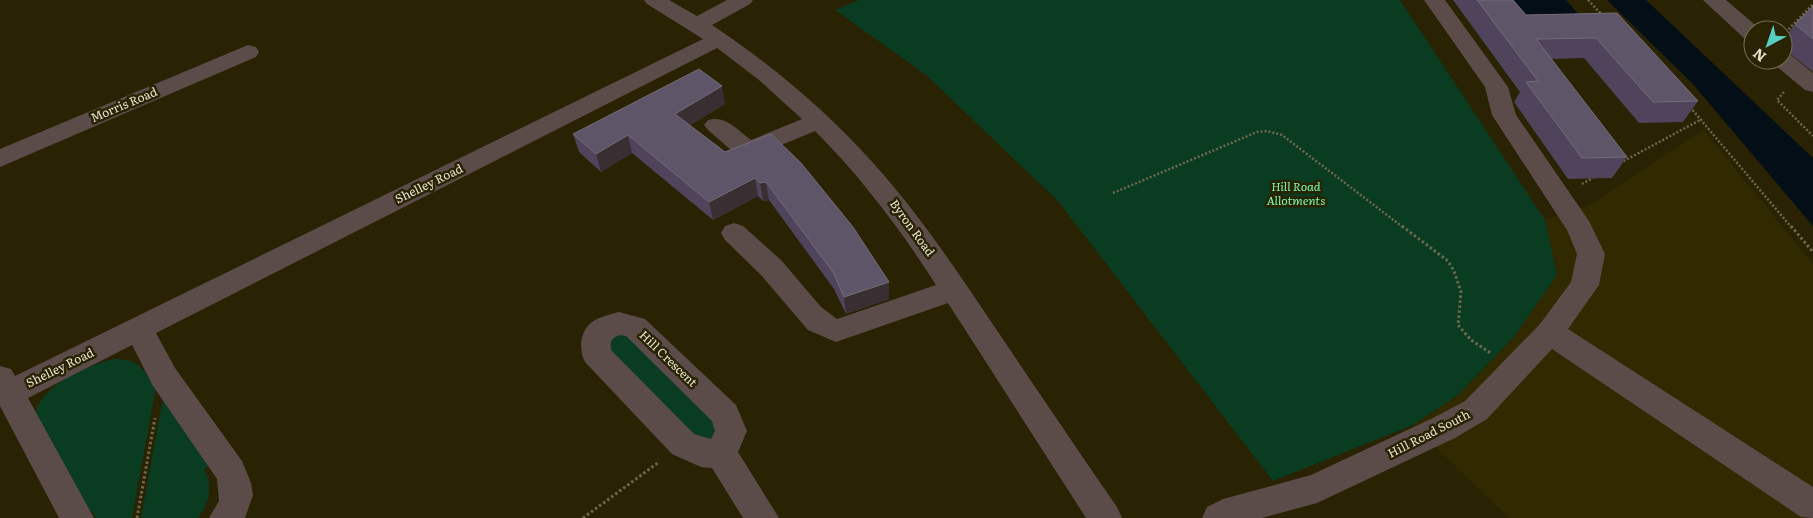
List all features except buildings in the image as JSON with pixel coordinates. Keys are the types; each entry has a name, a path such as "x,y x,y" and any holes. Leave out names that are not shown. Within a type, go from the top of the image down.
{"street":[{"name":"Byron Road","path":"654,0 697,25 752,62 818,121 862,176 894,202 916,243 955,290 1105,518"},
{"path":"697,25 743,0"},
{"name":"Hill Road South","path":"1219,518 1235,510 1317,488 1444,428 1476,410 1550,332 1585,285 1591,254 1580,228 1504,115 1496,87 1434,0"},
{"path":"1713,0 1743,26"},
{"name":"Shelley Road","path":"77,518 4,386 139,329 719,40"},
{"name":"Morris Road","path":"0,159 248,52"},
{"path":"1793,68 1813,85"},
{"path":"716,125 748,151 818,121"},
{"path":"734,233 776,273 818,321 828,329 836,331 955,290"},
{"name":"Hill Crescent","path":"619,323 635,327 724,414 731,431 721,454 702,453 683,444 596,354 594,342 602,330 619,323"},
{"path":"139,329 164,377 230,471 237,487 237,501 226,518"},
{"path":"1550,332 1813,506"},
{"path":"721,454 762,518"}],"path":[{"path":"1588,1 1609,22"},
{"path":"1793,25 1813,4"},
{"path":"1777,100 1813,136"},
{"path":"1689,106 1813,252"},
{"path":"1615,166 1702,120"},
{"path":"1113,193 1257,132 1267,131 1282,136 1448,261 1460,279 1462,293 1458,309 1458,325 1471,340 1516,368"},
{"path":"137,518 164,377"},
{"path":"583,518 683,444"}],"shaded area":[{"path":"1492,0 1566,0 1590,27 1518,28"},
{"path":"1607,0 1646,0 1813,158 1813,226 1692,83"},
{"path":"1704,130 1813,264 1813,518 1509,518 1413,425 1458,395 1514,337 1557,275 1545,220 1588,206"}],"green space":[{"name":"Hill Road Allotments","path":"859,0 1400,0 1545,220 1557,275 1514,337 1458,395 1413,425 1273,481 1058,201 926,75 835,10"},
{"path":"618,333 629,335 713,417 718,429 715,439 704,442 691,436 607,350 609,340"},
{"path":"114,359 135,363 156,387 132,518 96,518 92,511 88,513 35,418 38,407 44,397 54,387 78,372"},
{"path":"163,398 210,465 204,469 209,482 209,495 198,518 141,518"}]}
